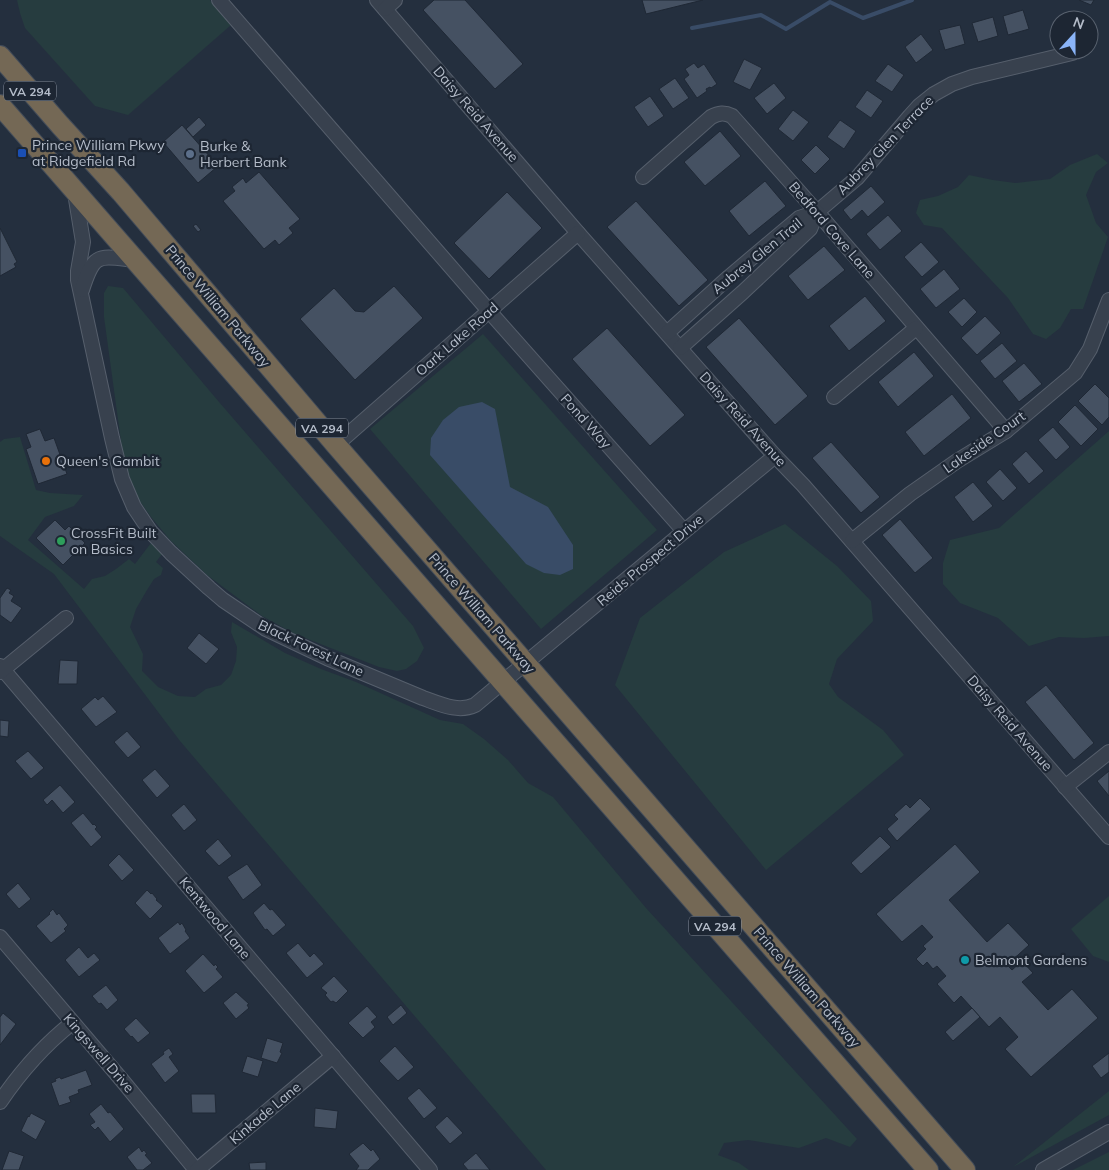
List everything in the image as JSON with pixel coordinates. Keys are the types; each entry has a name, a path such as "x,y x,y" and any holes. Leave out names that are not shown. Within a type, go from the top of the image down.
{"highway":[{"name":"Prince William Parkway","path":"0,56 121,192 336,445 965,1170"},
{"name":"Prince William Parkway","path":"0,105 928,1170"}],"street":[{"name":"Pond Way","path":"219,0 488,311 684,531"},
{"name":"Daisy Reid Avenue","path":"386,3 578,233 852,541 1109,837"},
{"name":"Aubrey Glen Terrace","path":"817,212 857,178 919,106 934,94 952,84 972,77 1049,59"},
{"name":"Bedford Cove Lane","path":"643,177 711,118 721,113 732,116 1006,430"},
{"name":"Black Forest Lane","path":"74,190 83,242 78,270 81,291 112,438 124,485 134,507 151,532 171,553 223,600 266,629 327,658 438,704 459,709 471,707 525,663"},
{"name":"Aubrey Glen Trail","path":"667,333 799,218 817,212"},
{"name":"Aubrey Glen Trail","path":"680,348 810,229 817,212"},
{"name":"Oark Lake Road","path":"336,445 578,233"},
{"path":"81,291 92,265 100,258 109,257 135,260"},
{"name":"Lakeside Court","path":"852,541 910,494 1006,430 1075,373 1090,349 1109,300"},
{"path":"834,397 916,328"},
{"name":"Reids Prospect Drive","path":"525,663 775,456"},
{"path":"1,669 66,618"},
{"name":"Kentwood Lane","path":"1,669 430,1170"},
{"path":"1065,787 1109,752"},
{"name":"Kingswell Drive","path":"0,937 197,1170"},
{"path":"0,1102 12,1083 31,1060 52,1039 72,1023"},
{"name":"Kinkade Lane","path":"197,1170 333,1056"},
{"path":"1044,1170 1109,1132"}],"green space":[{"path":"17,0 210,0 231,25 128,115 95,106 25,28"},
{"path":"1097,154 1108,163 1096,172 1086,195 1096,223 1108,237 1083,309 1071,309 1060,328 1046,339 1033,334 1008,298 942,228 924,225 916,213 920,200 938,196 958,187 969,175 1015,183 1050,179 1070,165"},
{"path":"108,286 123,288 413,626 424,648 417,661 406,669 397,671 379,667 295,634 262,616 207,575 171,541 151,517 134,493 123,456 104,317 104,293"},
{"path":"483,334 657,530 541,629 370,429"},
{"path":"1109,431 1109,636 1059,637 1029,646 998,618 960,603 943,584 943,563 950,540 999,528"},
{"path":"20,437 36,490 50,493 83,495 74,506 45,517 28,540 84,589 92,579 105,576 129,559 135,564 151,543 162,554 156,562 163,568 161,575 154,579 147,590 136,609 130,627 143,654 142,671 158,687 178,696 195,697 206,689 221,685 231,675 236,661 237,647 231,632 232,622 285,653 321,669 356,682 440,720 463,724 508,760 528,783 553,797 646,908 857,1139 850,1147 826,1138 799,1148 748,1140 724,1143 718,1155 739,1163 749,1170 546,1170 180,741 54,574 0,536 0,442 4,439"},
{"path":"785,524 837,566 871,601 873,621 837,659 829,684 838,697 883,730 904,755 766,870 615,685 640,618 724,552"},
{"path":"1109,896 1109,962 1093,956 1071,929"},
{"path":"1109,1091 1109,1115 1013,1167"},
{"path":"1109,1152 1109,1170 1073,1170"}],"water":[{"path":"482,402 495,409 510,487 548,507 573,545 573,569 560,575 544,573 526,564 430,455 431,438 443,420 459,407"}],"building":[{"path":"434,0 465,0 523,64 495,89 423,10"},
{"path":"642,0 703,0 646,14"},
{"path":"1079,0 1094,0 1091,5"},
{"path":"1023,10 1029,29 1008,35 1003,16"},
{"path":"993,17 998,36 978,42 972,23"},
{"path":"960,25 965,44 945,50 939,30"},
{"path":"921,34 933,50 916,63 905,47"},
{"path":"744,59 762,68 750,90 733,82"},
{"path":"694,63 698,68 704,64 717,84 706,89 707,91 697,98 684,79 689,75 685,69"},
{"path":"888,64 904,75 892,92 875,81"},
{"path":"675,78 689,98 673,109 659,89"},
{"path":"774,83 786,98 767,114 754,98"},
{"path":"867,90 883,101 871,118 855,107"},
{"path":"650,96 664,116 648,127 634,107"},
{"path":"793,110 809,122 793,141 778,129"},
{"path":"199,117 206,125 193,137 186,129"},
{"path":"840,120 856,131 844,149 827,137"},
{"name":"Burke & Herbert Bank","path":"182,125 218,166 198,183 163,142"},
{"path":"720,131 741,156 705,186 684,162"},
{"path":"816,145 830,159 815,174 801,160"},
{"path":"259,172 300,219 289,228 293,233 279,245 275,240 264,249 223,201 235,191 232,187 243,178 246,183"},
{"path":"765,181 786,206 749,236 729,211"},
{"path":"871,186 885,202 868,217 862,210 851,220 843,210"},
{"path":"507,192 542,228 489,279 454,243"},
{"path":"636,201 708,280 679,306 607,227"},
{"path":"888,215 902,231 880,250 866,234"},
{"path":"196,224 201,230 198,232 193,226"},
{"path":"0,228 17,262 14,264 16,267 0,276"},
{"path":"921,242 939,262 922,277 904,257"},
{"path":"824,246 845,270 808,300 788,276"},
{"path":"944,269 960,289 936,308 920,289"},
{"path":"394,286 423,318 355,380 300,319 334,288 355,311 364,312"},
{"path":"865,296 886,321 849,351 829,326"},
{"path":"964,298 977,312 962,327 948,312"},
{"path":"985,316 1001,333 977,355 961,338"},
{"path":"739,318 808,396 775,425 706,347"},
{"path":"607,328 685,415 650,446 572,359"},
{"path":"1002,343 1017,361 995,379 980,361"},
{"path":"914,352 934,376 898,407 878,382"},
{"path":"1024,363 1042,384 1019,402 1002,381"},
{"path":"1095,384 1109,398 1109,417 1102,425 1078,401"},
{"path":"952,394 971,418 924,456 905,432"},
{"path":"1075,405 1098,429 1081,446 1058,422"},
{"path":"1053,427 1070,447 1056,460 1038,440"},
{"name":"Queen's Gambit","path":"40,429 45,441 54,438 67,474 38,484 26,449 31,447 26,434"},
{"path":"831,442 880,497 861,513 812,458"},
{"path":"1026,451 1044,471 1029,484 1012,464"},
{"path":"1000,469 1017,488 1003,501 986,482"},
{"path":"973,482 993,506 973,522 954,497"},
{"path":"900,519 933,558 915,573 882,535"},
{"name":"CrossFit Built on Basics","path":"55,520 65,530 69,526 85,543 63,565 36,538"},
{"path":"7,588 11,590 9,593 14,596 11,601 22,608 11,623 0,615 0,598"},
{"path":"199,633 219,649 206,664 187,648"},
{"path":"60,660 78,661 77,684 58,684"},
{"path":"1046,685 1094,743 1074,760 1025,702"},
{"path":"103,696 117,712 96,727 81,709 95,697 98,700"},
{"path":"0,720 9,721 8,737 0,736"},
{"path":"127,731 141,747 128,758 114,742"},
{"path":"28,751 44,768 31,779 15,761"},
{"path":"155,769 170,786 157,798 142,780"},
{"path":"1109,771 1109,796 1097,781"},
{"path":"60,785 75,802 63,813 52,800 47,805 43,800"},
{"path":"920,798 931,809 897,841 887,829 898,819 894,815 906,804 910,808"},
{"path":"184,804 197,820 184,831 171,815"},
{"path":"83,813 97,827 95,829 102,837 91,847 71,823"},
{"path":"880,836 891,847 861,874 851,863"},
{"path":"218,839 232,856 219,866 205,851"},
{"name":"Belmont Gardens","path":"955,844 980,872 949,900 987,942 1008,923 1029,945 1007,965 1012,970 1022,961 1033,973 1022,982 1048,1010 1072,989 1098,1018 1031,1077 1005,1049 1018,1037 1000,1017 989,1027 961,996 954,1003 937,984 946,976 937,966 933,969 927,962 923,966 916,959 926,949 923,946 933,937 922,925 902,942 876,914"},
{"path":"119,854 134,870 122,881 108,865"},
{"path":"247,864 262,885 243,900 227,877"},
{"path":"18,883 31,899 19,909 6,894"},
{"path":"147,890 163,906 150,919 135,903"},
{"path":"264,903 286,925 273,936 267,929 265,930 253,913"},
{"path":"53,909 57,915 59,913 68,925 64,929 66,931 51,943 36,926"},
{"path":"178,922 180,925 182,923 190,938 170,954 158,938"},
{"path":"298,943 310,957 314,953 324,964 307,978 286,953"},
{"path":"79,947 88,958 94,953 100,960 79,977 65,960"},
{"path":"203,954 214,966 215,964 218,967 216,969 223,977 204,993 185,971"},
{"path":"334,976 348,991 336,1003 331,1002 325,995 327,993 321,988"},
{"path":"106,985 118,1000 107,1010 92,996"},
{"path":"236,992 249,1004 247,1005 249,1008 236,1019 223,1003"},
{"path":"401,1005 407,1013 393,1025 387,1017"},
{"path":"367,1006 377,1017 371,1022 375,1027 363,1038 348,1023"},
{"path":"972,1008 980,1017 953,1041 945,1032"},
{"path":"3,1013 16,1024 0,1045 0,1017"},
{"path":"136,1018 150,1033 138,1043 124,1029"},
{"path":"267,1038 283,1043 280,1052 282,1053 277,1063 261,1058"},
{"path":"395,1046 414,1067 398,1081 379,1061"},
{"path":"169,1048 173,1054 169,1057 179,1071 165,1083 151,1064"},
{"path":"1109,1053 1109,1072 1101,1078 1092,1066"},
{"path":"247,1056 263,1061 258,1077 242,1072"},
{"path":"86,1070 92,1085 78,1090 79,1093 69,1097 71,1102 59,1106 51,1083 60,1077 61,1079"},
{"path":"419,1088 437,1108 424,1119 407,1098"},
{"path":"191,1094 215,1094 216,1113 192,1113"},
{"path":"101,1104 124,1129 110,1142 98,1127 95,1130 90,1125 95,1122 89,1114"},
{"path":"315,1108 338,1111 336,1129 314,1127"},
{"path":"31,1113 46,1121 36,1140 21,1131"},
{"path":"447,1116 463,1133 450,1144 435,1127"},
{"path":"363,1143 371,1151 373,1149 380,1159 368,1170 356,1170 359,1166 349,1154"},
{"path":"139,1147 142,1152 144,1150 147,1154 145,1155 152,1163 143,1170 137,1170 127,1157"},
{"path":"9,1151 24,1156 19,1170 2,1170"},
{"path":"476,1153 490,1170 468,1170 463,1164"},
{"path":"266,1162 266,1170 250,1170 249,1163"}],"waterway":[{"path":"692,28 761,15 786,29 830,2 863,18 912,0"}],"place":[{"name":"Prince William Pkwy at Ridgefield Rd","path":"22,153"},
{"name":"Burke & Herbert Bank","path":"190,154"},
{"name":"Queen's Gambit","path":"46,461"},
{"name":"CrossFit Built on Basics","path":"61,541"},
{"name":"Belmont Gardens","path":"965,960"}]}
